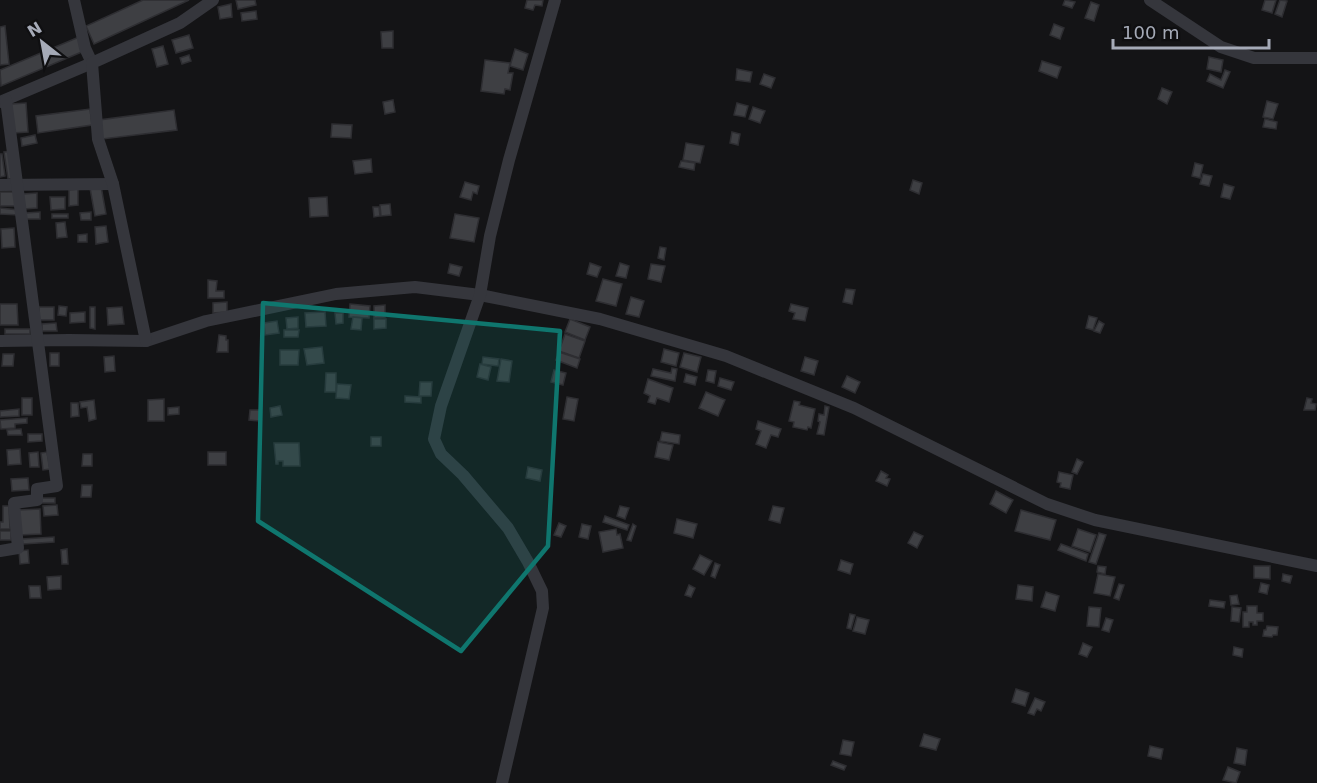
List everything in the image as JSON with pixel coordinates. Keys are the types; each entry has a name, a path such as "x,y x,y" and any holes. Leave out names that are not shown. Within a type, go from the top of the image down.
{"street":[{"path":"74,0 85,48 92,63 98,139 113,184 146,341"},
{"path":"0,551 18,548 15,502 38,500 37,489 57,486 19,184 3,101 180,23 213,0"},
{"path":"502,783 543,608 542,591 508,528 463,475 441,454 434,439 441,406 480,295 490,236 509,160 555,0"},
{"path":"1150,0 1221,47 1254,58 1317,58"},
{"path":"0,185 113,184"},
{"path":"0,341 146,341 206,321 336,294 415,287 480,295 600,319 726,356 854,408 1047,504 1095,520 1317,566"}],"highlighted area":[{"path":"263,303 560,331 548,546 461,651 258,521"}],"building":[{"path":"143,0 189,0 94,44 86,26"},
{"path":"236,0 255,0 256,5 238,9"},
{"path":"527,0 543,0 542,6 535,5 533,10 525,8"},
{"path":"1065,0 1075,2 1072,8 1063,5"},
{"path":"1265,0 1276,0 1272,13 1262,10"},
{"path":"1280,0 1287,1 1282,17 1275,14"},
{"path":"1091,2 1099,5 1094,21 1085,18"},
{"path":"231,4 232,17 220,19 218,7"},
{"path":"256,11 257,19 242,21 241,13"},
{"path":"1054,24 1064,28 1060,39 1050,35"},
{"path":"5,26 9,64 0,65 0,27"},
{"path":"393,31 393,48 382,48 381,32"},
{"path":"189,35 193,48 176,53 172,40"},
{"path":"79,37 84,51 1,86 0,70"},
{"path":"163,46 168,64 157,67 152,49"},
{"path":"515,49 528,54 523,70 510,66"},
{"path":"189,55 191,61 182,64 180,58"},
{"path":"1209,57 1223,60 1221,72 1207,69"},
{"path":"485,60 510,63 508,73 513,73 510,90 505,89 504,94 481,91"},
{"path":"1042,61 1061,67 1057,78 1039,71"},
{"path":"737,69 752,72 750,82 736,80"},
{"path":"1225,70 1230,72 1223,88 1207,81 1210,74 1221,80"},
{"path":"764,74 775,78 771,88 760,84"},
{"path":"1162,88 1172,92 1167,104 1158,99"},
{"path":"393,100 395,112 385,114 383,102"},
{"path":"1267,101 1278,104 1273,119 1263,117"},
{"path":"26,103 28,132 13,133 11,104"},
{"path":"737,103 748,106 745,117 734,115"},
{"path":"753,107 765,111 760,123 749,119"},
{"path":"90,109 92,125 38,133 36,116"},
{"path":"174,110 177,130 102,139 99,120"},
{"path":"1265,119 1277,122 1276,129 1263,127"},
{"path":"332,124 352,125 351,138 331,137"},
{"path":"732,132 740,134 738,145 730,143"},
{"path":"35,135 37,143 22,146 21,138"},
{"path":"686,143 704,146 700,163 683,160"},
{"path":"13,151 16,178 8,179 4,152"},
{"path":"0,154 2,154 5,176 0,177"},
{"path":"371,159 372,172 355,174 353,161"},
{"path":"681,161 695,163 694,170 679,167"},
{"path":"1195,163 1203,165 1200,178 1192,176"},
{"path":"1203,174 1212,176 1209,186 1200,184"},
{"path":"913,180 922,183 919,194 910,190"},
{"path":"465,182 479,186 477,194 473,192 471,200 460,197"},
{"path":"1224,184 1234,187 1230,199 1221,197"},
{"path":"101,186 106,214 95,216 90,188"},
{"path":"78,189 78,205 69,206 69,190"},
{"path":"0,192 17,192 17,206 0,206"},
{"path":"37,193 37,208 24,209 23,194"},
{"path":"50,197 65,197 65,209 51,210"},
{"path":"327,197 328,216 310,217 309,198"},
{"path":"390,204 391,215 381,216 380,205"},
{"path":"373,207 379,207 380,216 374,217"},
{"path":"0,208 19,210 19,215 0,214"},
{"path":"40,212 40,219 26,219 26,213"},
{"path":"91,212 91,220 81,220 80,213"},
{"path":"52,214 68,214 68,218 52,218"},
{"path":"455,214 479,218 474,242 450,238"},
{"path":"65,222 67,237 57,238 56,223"},
{"path":"106,226 108,242 96,244 95,227"},
{"path":"14,228 15,247 2,248 1,229"},
{"path":"87,234 87,242 78,242 78,235"},
{"path":"660,247 666,248 664,260 658,258"},
{"path":"590,263 601,267 597,277 587,274"},
{"path":"620,263 629,266 626,278 616,276"},
{"path":"450,264 462,267 459,276 448,273"},
{"path":"651,264 665,266 661,282 648,279"},
{"path":"603,279 622,284 616,306 596,301"},
{"path":"208,280 217,281 216,291 224,291 224,298 208,298"},
{"path":"846,289 855,290 852,304 843,302"},
{"path":"631,297 644,301 639,317 626,314"},
{"path":"227,302 227,312 213,313 213,303"},
{"path":"0,304 17,304 18,325 0,325"},
{"path":"350,304 370,306 369,318 349,317"},
{"path":"791,304 808,308 805,321 793,319 795,313 789,311"},
{"path":"385,305 385,317 374,318 374,306"},
{"path":"59,306 67,307 66,316 58,315"},
{"path":"39,307 54,307 54,320 39,320"},
{"path":"90,307 95,307 95,329 90,328"},
{"path":"122,307 124,324 108,325 107,308"},
{"path":"85,312 85,322 70,323 70,313"},
{"path":"325,312 326,326 306,327 305,313"},
{"path":"335,313 343,313 343,323 336,324"},
{"path":"1089,316 1097,318 1093,330 1086,328"},
{"path":"298,317 298,328 287,329 286,318"},
{"path":"353,317 362,318 361,330 351,329"},
{"path":"374,319 386,319 386,328 374,329"},
{"path":"570,319 590,327 585,340 565,332"},
{"path":"277,321 279,333 265,335 264,323"},
{"path":"1099,321 1104,324 1100,333 1094,331"},
{"path":"56,323 57,331 42,331 42,324"},
{"path":"5,329 30,329 30,334 5,334"},
{"path":"284,330 299,330 298,337 284,337"},
{"path":"565,334 585,341 579,358 559,351"},
{"path":"219,335 226,336 228,352 217,352"},
{"path":"322,347 324,363 307,365 304,349"},
{"path":"664,349 679,353 676,366 661,362"},
{"path":"280,350 299,350 298,365 280,365"},
{"path":"559,352 580,359 577,368 556,360"},
{"path":"50,353 59,353 59,366 50,366"},
{"path":"684,353 701,357 697,372 680,367"},
{"path":"3,354 14,354 13,366 2,366"},
{"path":"114,356 115,371 105,372 104,357"},
{"path":"483,357 499,359 498,366 482,364"},
{"path":"805,357 818,361 814,375 801,371"},
{"path":"501,359 512,361 509,382 497,381"},
{"path":"480,364 491,367 488,380 477,377"},
{"path":"672,368 677,369 675,381 651,376 653,369 671,373"},
{"path":"554,370 566,373 563,385 551,382"},
{"path":"708,370 716,371 714,383 706,381"},
{"path":"326,373 336,373 336,392 325,392"},
{"path":"686,374 697,377 695,385 684,382"},
{"path":"847,376 860,382 855,393 842,387"},
{"path":"720,378 734,382 731,390 718,386"},
{"path":"648,379 673,388 669,402 657,398 655,404 648,402 650,396 644,393"},
{"path":"420,382 432,382 431,396 419,396"},
{"path":"337,384 351,385 349,399 336,398"},
{"path":"706,392 725,400 718,416 699,408"},
{"path":"405,396 421,397 421,403 405,402"},
{"path":"567,397 578,399 574,421 563,419"},
{"path":"22,398 32,398 32,415 22,415"},
{"path":"1307,398 1312,399 1311,403 1316,404 1315,410 1304,410"},
{"path":"164,399 164,421 148,421 148,400"},
{"path":"94,400 96,419 89,421 87,407 81,408 80,402"},
{"path":"794,401 800,402 799,405 815,409 811,428 808,427 807,430 793,427 794,422 789,421"},
{"path":"71,403 78,403 79,416 71,417"},
{"path":"280,406 282,415 271,417 270,408"},
{"path":"825,406 829,407 824,435 817,434 819,414 824,415"},
{"path":"179,407 179,414 168,415 168,408"},
{"path":"19,409 19,416 0,417 0,411"},
{"path":"250,410 261,410 260,421 249,420"},
{"path":"27,418 27,423 15,424 15,428 1,429 0,420"},
{"path":"758,421 781,429 778,437 771,435 766,448 756,444 761,431 756,429"},
{"path":"21,429 22,435 8,435 7,430"},
{"path":"662,432 680,435 679,444 660,441"},
{"path":"28,434 42,434 42,441 28,442"},
{"path":"371,437 381,437 381,446 371,446"},
{"path":"658,442 673,445 669,460 655,457"},
{"path":"274,443 299,443 300,466 283,466 283,461 278,461 276,464"},
{"path":"20,449 21,464 8,465 7,450"},
{"path":"38,452 39,467 30,467 29,453"},
{"path":"47,452 50,469 43,470 41,453"},
{"path":"208,452 226,452 226,465 208,465"},
{"path":"83,454 92,454 92,466 82,466"},
{"path":"1077,459 1083,462 1077,474 1072,472"},
{"path":"528,467 542,470 540,481 526,478"},
{"path":"881,471 888,475 886,478 890,479 887,486 876,481"},
{"path":"1059,472 1073,475 1070,489 1060,487 1061,483 1057,482"},
{"path":"28,478 29,490 12,491 11,479"},
{"path":"82,485 92,485 91,497 81,497"},
{"path":"996,491 1013,500 1006,513 990,504"},
{"path":"41,498 55,498 55,503 41,503"},
{"path":"57,505 58,515 44,516 43,506"},
{"path":"3,506 9,506 10,529 0,529 0,522 3,522"},
{"path":"620,506 629,508 625,519 617,516"},
{"path":"773,506 784,508 780,523 769,520"},
{"path":"40,509 41,534 19,535 19,510"},
{"path":"1021,510 1056,520 1050,540 1015,531"},
{"path":"605,516 629,525 627,530 603,522"},
{"path":"677,519 697,524 693,538 674,533"},
{"path":"559,523 566,526 561,537 554,535"},
{"path":"582,524 591,526 588,539 579,537"},
{"path":"633,524 636,526 631,541 627,540"},
{"path":"616,529 617,535 620,534 623,548 603,552 599,532"},
{"path":"1078,529 1096,535 1090,552 1072,546"},
{"path":"0,531 11,531 11,540 0,540"},
{"path":"914,532 923,536 917,548 908,543"},
{"path":"1099,533 1106,535 1096,564 1089,562"},
{"path":"54,537 54,542 23,544 22,539"},
{"path":"1061,544 1088,554 1086,561 1058,550"},
{"path":"67,549 68,564 62,564 61,550"},
{"path":"28,550 29,563 20,564 19,551"},
{"path":"700,555 712,561 704,575 693,569"},
{"path":"841,560 853,564 850,574 838,570"},
{"path":"715,563 720,565 715,578 711,576"},
{"path":"1098,566 1106,567 1105,574 1097,572"},
{"path":"1254,566 1270,566 1270,579 1254,578"},
{"path":"1098,574 1115,577 1110,596 1094,593"},
{"path":"1283,574 1292,576 1290,583 1282,581"},
{"path":"61,576 61,589 48,590 47,577"},
{"path":"1261,583 1269,585 1267,594 1259,592"},
{"path":"1119,584 1124,585 1119,600 1114,598"},
{"path":"689,585 695,588 691,597 685,595"},
{"path":"1018,585 1033,587 1032,601 1016,599"},
{"path":"29,586 40,586 41,598 30,598"},
{"path":"1046,592 1059,596 1055,611 1041,607"},
{"path":"1237,595 1239,604 1231,605 1230,596"},
{"path":"1210,600 1225,602 1224,608 1209,606"},
{"path":"1247,606 1257,606 1257,613 1263,613 1263,621 1257,621 1257,625 1249,622 1249,627 1243,627 1243,612 1247,612"},
{"path":"1089,607 1101,608 1099,627 1087,626"},
{"path":"1232,607 1241,608 1239,622 1231,621"},
{"path":"850,614 855,615 851,629 847,628"},
{"path":"857,617 869,620 865,634 853,631"},
{"path":"1106,618 1113,620 1109,632 1102,630"},
{"path":"1267,626 1278,627 1277,635 1263,636"},
{"path":"1083,643 1092,647 1087,657 1079,654"},
{"path":"1234,647 1243,649 1242,657 1233,655"},
{"path":"1016,689 1029,693 1025,706 1012,702"},
{"path":"1035,698 1045,702 1041,711 1037,709 1034,715 1028,713"},
{"path":"924,734 940,739 936,750 920,746"},
{"path":"843,740 854,742 851,756 840,754"},
{"path":"1150,746 1163,749 1161,759 1148,756"},
{"path":"1237,748 1247,750 1245,765 1234,763"},
{"path":"833,761 846,766 844,770 831,765"},
{"path":"1228,767 1240,772 1236,783 1223,780"}]}
